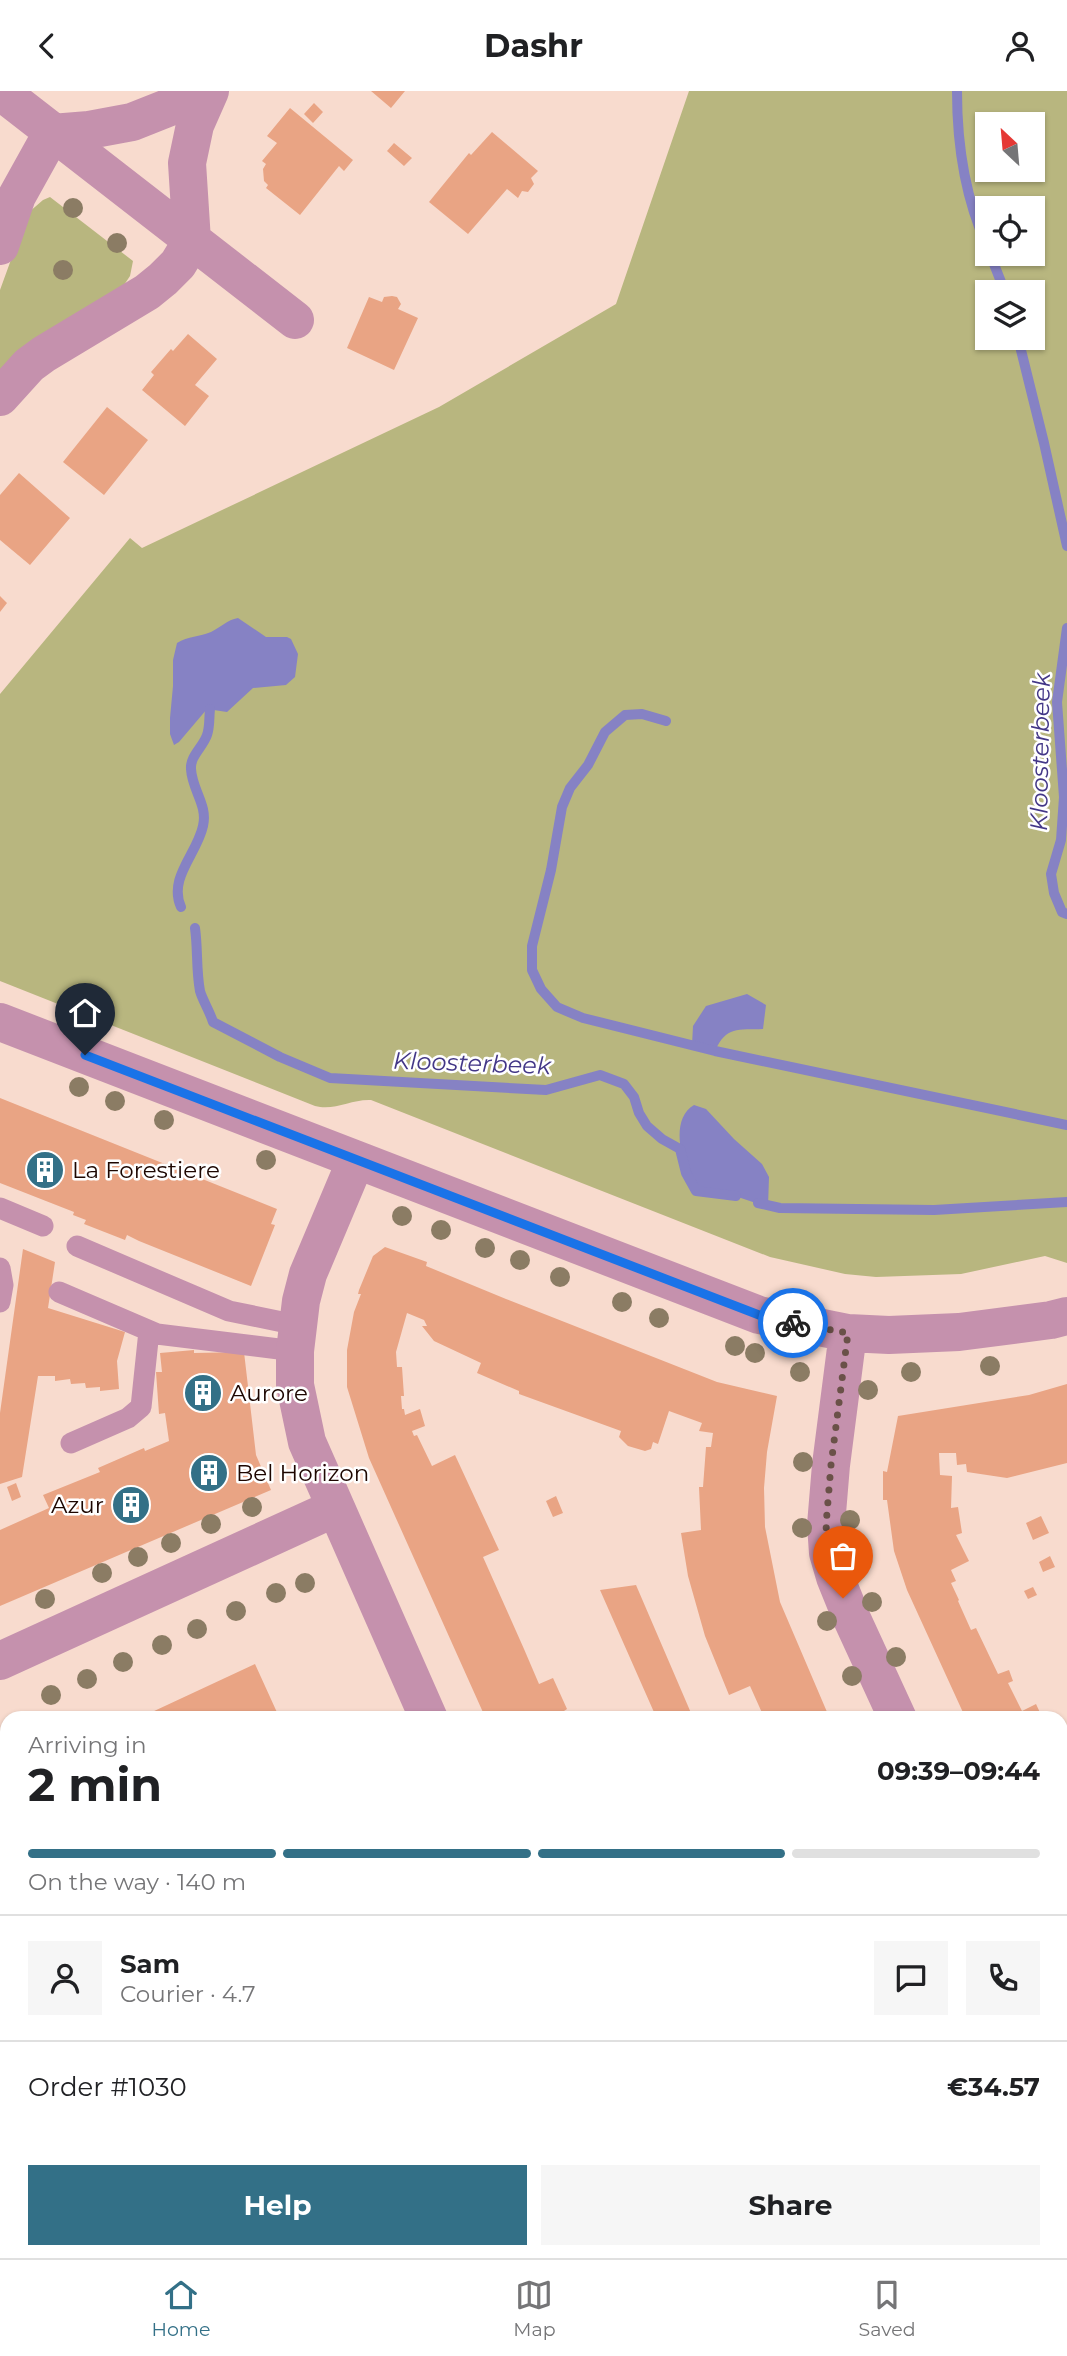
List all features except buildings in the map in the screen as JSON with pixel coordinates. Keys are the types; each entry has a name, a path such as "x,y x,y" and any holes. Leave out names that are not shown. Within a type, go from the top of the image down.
{"street":[{"path":"0,91 295,320"},
{"path":"52,133 132,122 210,91"},
{"path":"0,397 29,365 148,292 178,264 192,241 187,163 195,124 210,91"},
{"path":"0,246 17,196 52,133"},
{"path":"0,1022 759,1315 848,1333 905,1335 959,1332 1067,1316"},
{"path":"356,1160 308,1274 296,1338 295,1385 307,1441 425,1711"},
{"path":"848,1333 831,1465 826,1525 828,1553 852,1619 894,1711"},
{"path":"0,1661 335,1508"}],"lane":[{"path":"0,1208 43,1226"},
{"path":"76,1246 296,1338"},
{"path":"0,1268 0,1302"},
{"path":"59,1292 149,1331 167,1336 296,1338"},
{"path":"71,1443 128,1419 141,1407 149,1331"}],"shaded area":[{"path":"689,91 1067,91 1067,1263 1045,1256 961,1274 876,1277 845,1274 770,1257 371,1100 329,1107 315,1106 0,981 0,694 130,538 142,548 439,407 616,304"},
{"path":"50,197 133,261 130,276 122,288 0,375 0,290 28,213"},
{"path":"238,618 266,637 291,639 298,654 295,677 286,685 253,688 227,712 207,709 174,745 170,734 170,718 173,660 177,643 211,632"},
{"path":"747,994 766,1005 763,1029 728,1033 715,1051 692,1045 693,1026 706,1006"},
{"path":"694,1105 706,1109 762,1164 769,1177 768,1207 729,1194 696,1191 680,1146 681,1122 686,1112"}],"waterway":[{"name":"Kloosterbeek","path":"957,91 964,170 975,215"},
{"name":"Kloosterbeek","path":"995,266 1000,280"},
{"name":"Kloosterbeek","path":"1021,350 1067,546"},
{"name":"Kloosterbeek","path":"1067,628 1057,702 1064,797 1061,840 1051,874 1054,893 1062,912 1067,914"},
{"name":"Kloosterbeek","path":"181,907 178,886 200,836 204,818 191,764 207,735 210,709"},
{"name":"Kloosterbeek","path":"666,721 642,714 625,715 605,732 588,765 570,788 562,807 551,870 532,946 532,970 541,989 557,1007 583,1018 715,1051 1067,1125"},
{"name":"Kloosterbeek","path":"195,928 200,991 213,1022 280,1057 330,1078 546,1090 600,1075 624,1084 634,1097 647,1126 680,1149 686,1173 696,1191 736,1196"},
{"name":"Kloosterbeek","path":"758,1203 780,1208 934,1210 1067,1202"}],"way so far":[{"path":"793,1323 848,1333 826,1525 828,1553 843,1598"}],"place":[{"name":"La Forestiere","path":"45,1170"},
{"name":"Aurore","path":"203,1393"},
{"name":"Bel Horizon","path":"209,1473"},
{"name":"Azur","path":"131,1505"}],"route":[{"path":"85,1055 759,1315 793,1323"}]}
